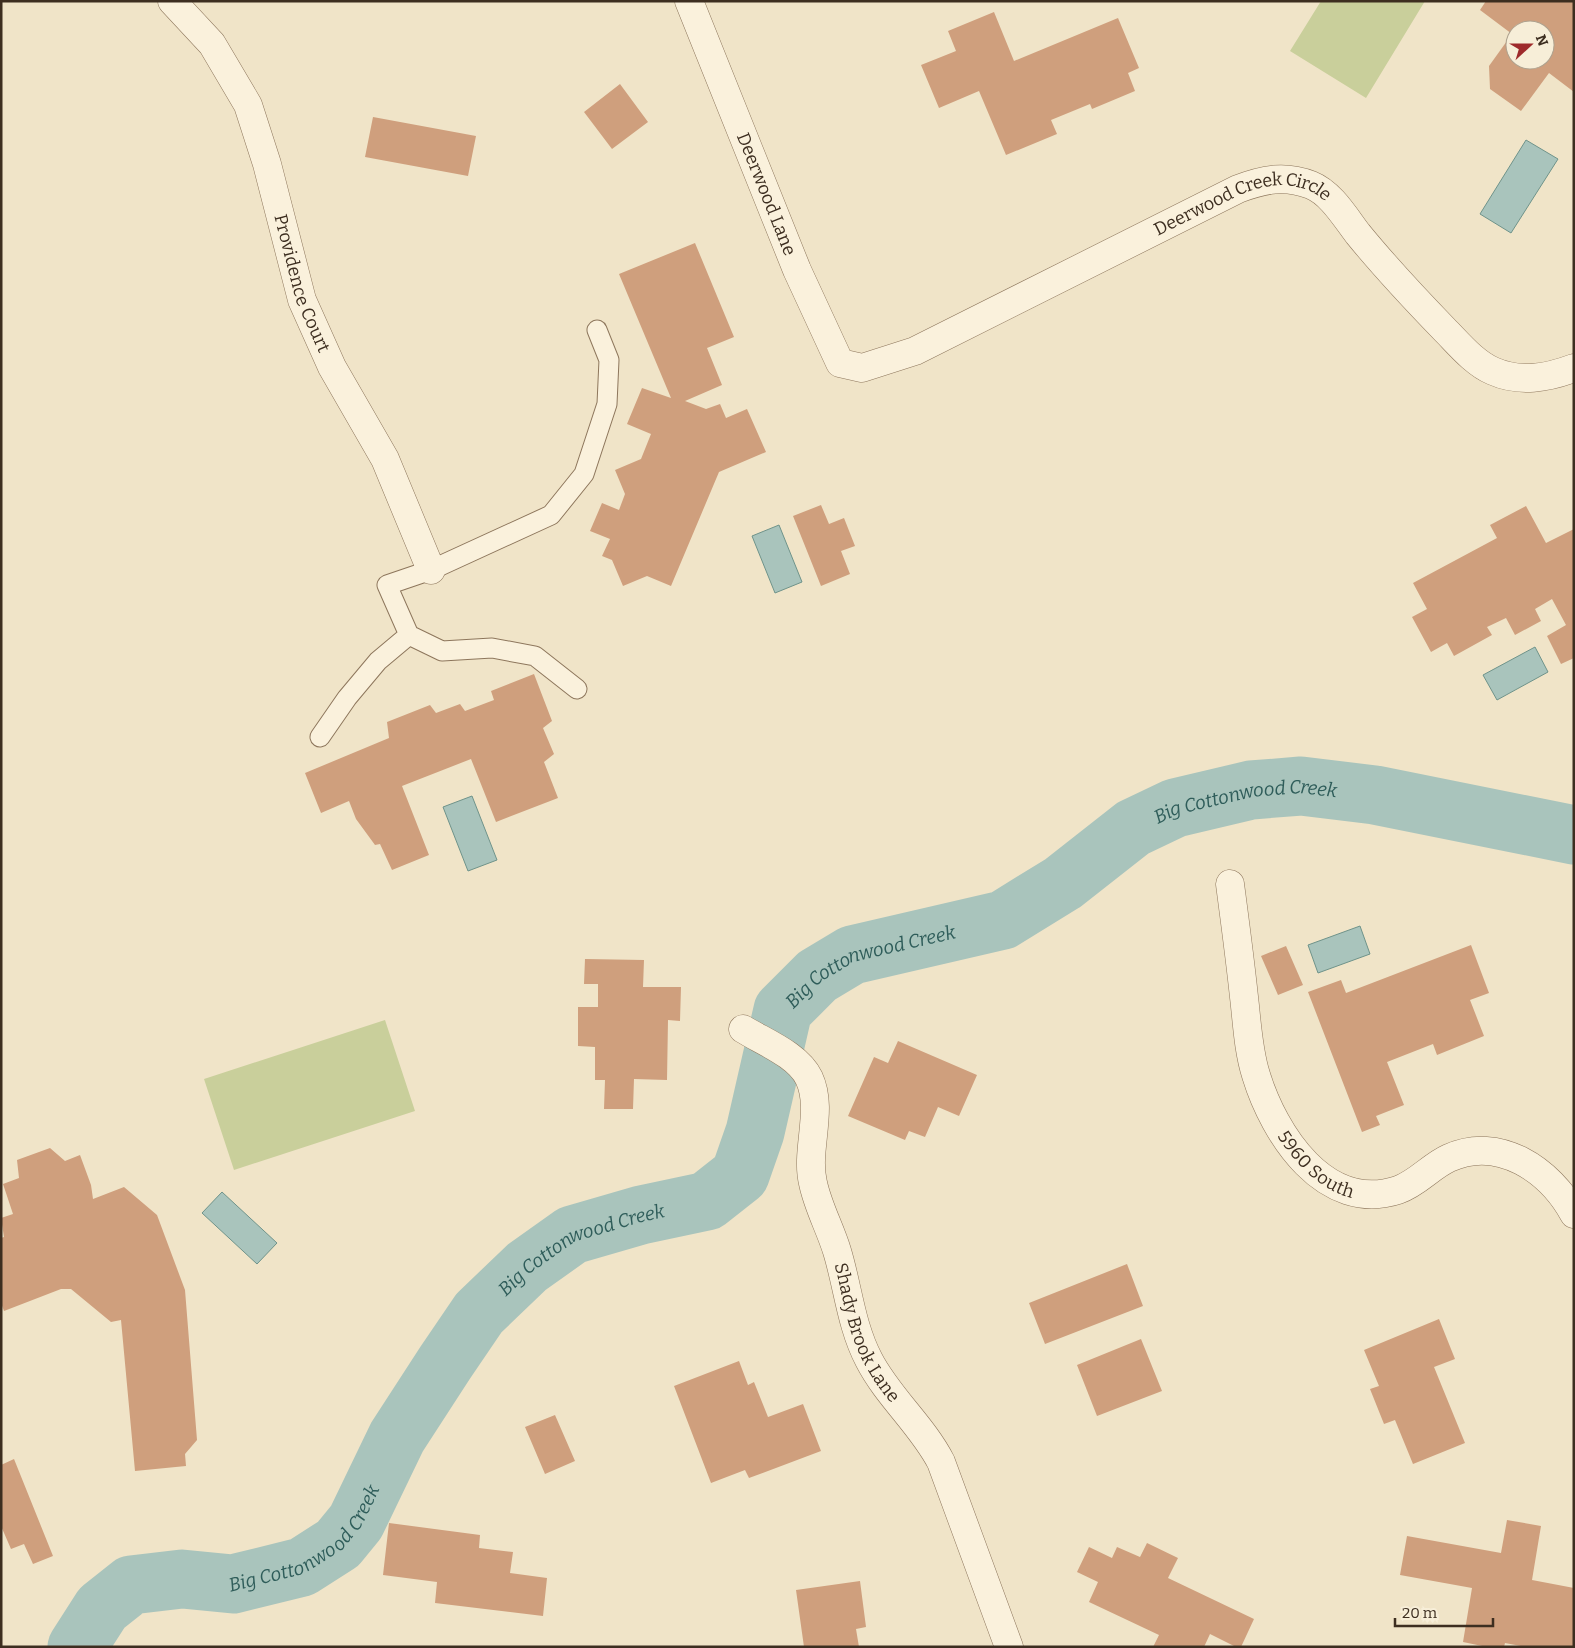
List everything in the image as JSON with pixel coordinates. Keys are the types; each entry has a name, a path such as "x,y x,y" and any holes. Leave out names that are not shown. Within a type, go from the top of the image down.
{"street":[{"name":"Providence Court","path":"172,1 212,44 248,105 267,164 302,300 332,367 385,459 431,570"},
{"name":"Deerwood Lane","path":"689,1 797,270 840,363 862,368"},
{"name":"Deerwood Creek Circle","path":"862,368 915,351 1238,189 1275,178 1294,180 1313,186 1331,200 1391,274 1467,352 1492,371 1516,378 1534,379 1574,368"},
{"name":"5960 South","path":"1230,884 1248,1034 1256,1075 1278,1125 1304,1164 1337,1186 1351,1191 1381,1194 1411,1183 1448,1158 1472,1150 1501,1152 1530,1165 1546,1178 1574,1214"},
{"name":"Shady Brook Lane","path":"743,1029 789,1057 806,1071 810,1081 814,1112 811,1164 813,1182 837,1251 861,1343 878,1375 931,1442 941,1462 1009,1647"}],"lane":[{"path":"577,689 535,656 492,648 442,651 409,635 387,586 431,570 551,515 584,474 607,404 609,360 597,330"},
{"path":"320,738 347,698 378,661 409,635"}],"green space":[{"path":"1321,1 1425,1 1366,98 1290,51"},
{"path":"385,1020 415,1111 234,1170 204,1079"}],"water":[{"path":"1526,140 1558,159 1511,233 1480,214"},
{"path":"779,525 802,582 775,593 752,536"},
{"path":"1535,647 1548,672 1497,700 1483,675"},
{"path":"472,796 497,860 468,871 443,807"},
{"path":"1360,926 1370,954 1318,973 1308,945"},
{"path":"222,1192 277,1243 257,1264 202,1213"}],"building":[{"path":"1486,1 1574,1 1574,92 1549,73 1521,111 1490,89 1489,66 1505,44 1505,70 1555,70 1555,20 1505,20 1505,29 1480,10"},
{"path":"994,12 1014,61 1118,18 1139,68 1128,73 1135,91 1092,109 1090,104 1051,120 1057,134 1006,155 979,91 939,108 921,65 956,51 948,31"},
{"path":"620,84 648,122 612,149 584,112"},
{"path":"373,117 476,136 468,176 365,157"},
{"path":"695,243 734,337 707,348 722,385 685,401 706,409 720,404 726,418 747,409 766,452 719,472 671,586 647,576 623,586 612,560 602,556 610,539 590,531 602,503 619,510 625,494 615,470 641,459 651,434 627,424 642,388 671,398 619,274"},
{"path":"821,505 829,524 844,518 855,546 841,551 850,574 821,586 793,516"},
{"path":"1526,506 1546,543 1574,529 1574,658 1561,664 1547,636 1566,625 1552,599 1535,609 1541,621 1515,635 1506,618 1487,627 1492,635 1454,656 1447,643 1431,652 1412,617 1427,609 1413,583 1497,538 1490,525"},
{"path":"534,674 552,721 543,728 554,754 544,762 558,798 496,822 471,759 402,786 429,855 392,870 380,844 375,845 356,819 349,801 321,813 305,773 389,738 387,722 430,705 436,713 460,704 465,711 494,700 491,691"},
{"path":"1471,945 1489,993 1470,1000 1484,1036 1437,1055 1433,1044 1387,1062 1404,1105 1376,1116 1380,1125 1362,1132 1308,992 1341,980 1346,993"},
{"path":"1286,946 1303,985 1278,995 1261,956"},
{"path":"585,959 644,960 643,987 681,987 680,1021 668,1020 667,1080 634,1079 633,1109 604,1109 605,1080 595,1080 595,1047 578,1046 578,1007 598,1007 598,984 584,984"},
{"path":"898,1041 977,1075 959,1116 938,1107 925,1137 909,1131 905,1140 848,1116 874,1057 888,1063"},
{"path":"50,1148 65,1161 80,1155 91,1185 93,1199 124,1187 157,1215 185,1290 197,1440 185,1454 186,1466 135,1471 121,1320 111,1322 71,1289 61,1289 4,1311 1,1303 1,1238 4,1237 1,1218 13,1214 3,1184 19,1178 17,1160"},
{"path":"1127,1264 1143,1306 1045,1344 1029,1303"},
{"path":"1439,1319 1455,1359 1434,1367 1465,1443 1413,1464 1395,1420 1384,1424 1370,1389 1379,1386 1364,1350"},
{"path":"1141,1339 1162,1391 1097,1416 1077,1365"},
{"path":"739,1361 748,1385 754,1382 768,1417 803,1404 821,1451 749,1478 745,1470 711,1483 674,1386"},
{"path":"555,1415 575,1461 545,1474 525,1427"},
{"path":"14,1459 53,1556 33,1564 24,1544 11,1549 1,1526 1,1465"},
{"path":"1507,1520 1541,1526 1532,1580 1574,1588 1574,1647 1526,1647 1505,1643 1504,1647 1487,1647 1463,1642 1472,1588 1400,1575 1407,1536 1501,1553"},
{"path":"389,1523 480,1535 479,1548 513,1552 510,1573 547,1578 543,1616 435,1603 437,1582 383,1575"},
{"path":"1147,1543 1178,1558 1168,1578 1254,1619 1241,1647 1236,1647 1210,1634 1204,1647 1153,1647 1159,1635 1089,1602 1098,1582 1077,1572 1089,1547 1112,1558 1117,1547 1140,1557"},
{"path":"860,1581 866,1627 856,1629 859,1647 804,1647 796,1590"}],"waterway":[{"name":"Big Cottonwood Creek","path":"77,1647 102,1608 131,1585 182,1579 233,1584 302,1567 338,1544 356,1522 397,1437 479,1313 527,1267 572,1235 641,1215 707,1201 740,1175 755,1132 783,1010 817,976 852,955 1003,920 1063,883 1133,828 1175,808 1251,790 1301,786 1375,795 1574,835"}]}
